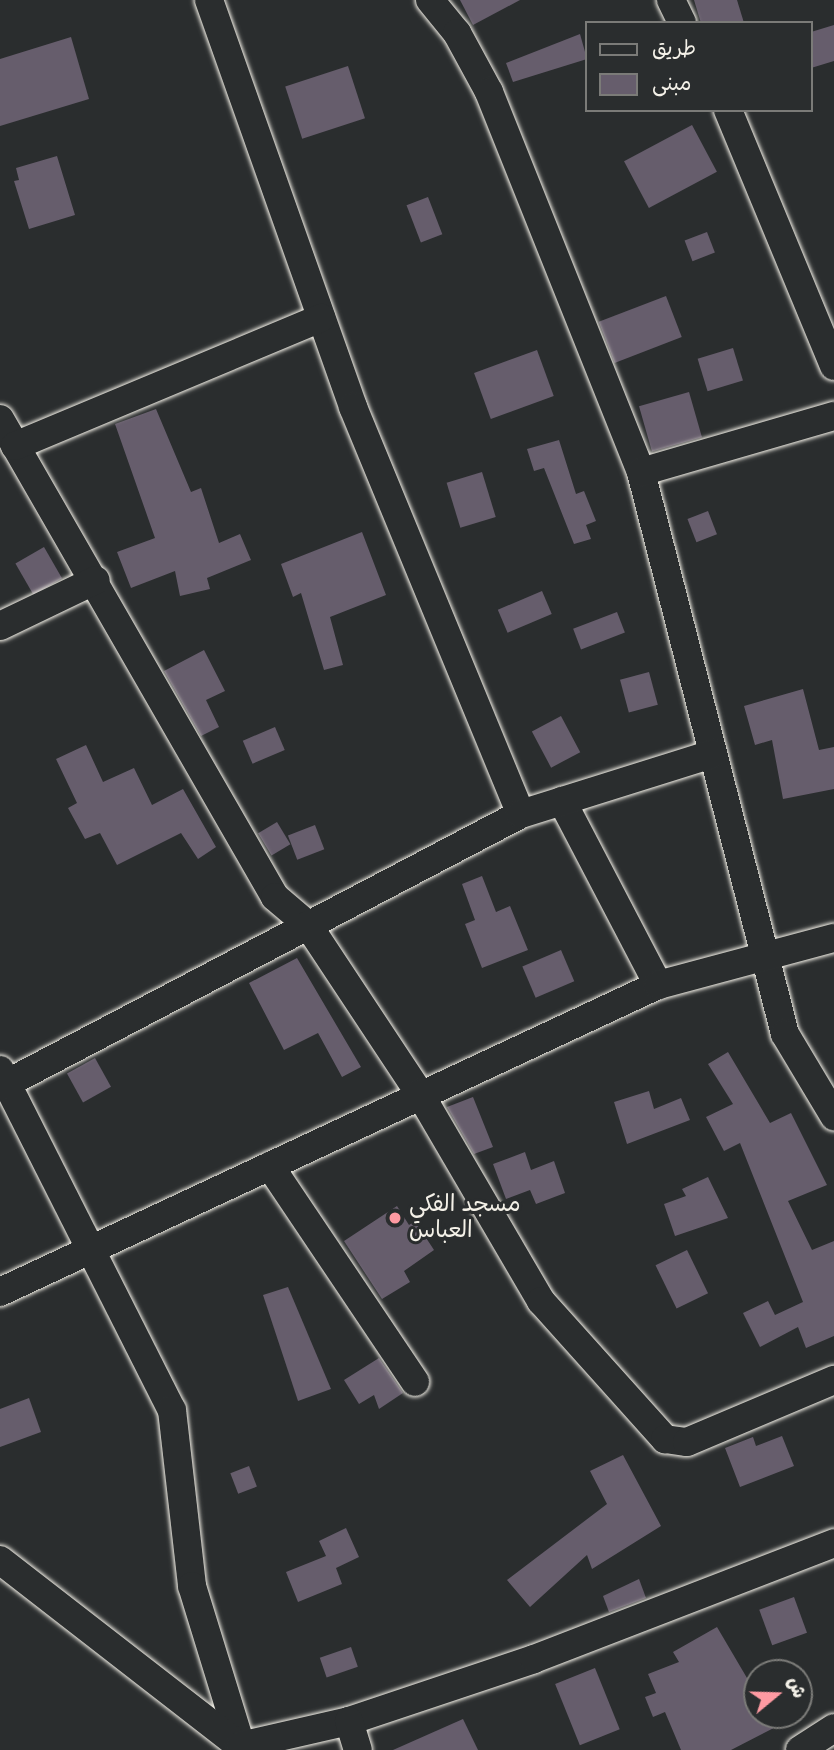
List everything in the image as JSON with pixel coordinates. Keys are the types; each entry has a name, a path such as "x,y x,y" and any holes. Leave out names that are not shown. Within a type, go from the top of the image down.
{"street":[{"path":"209,0 321,318 521,814"},
{"path":"430,0 457,33 489,92 641,472 713,754 769,956 785,1034 834,1116"},
{"path":"671,0 681,21"},
{"path":"729,112 834,366"},
{"path":"15,446 321,318"},
{"path":"641,472 834,416"},
{"path":"0,419 96,580 275,897 308,925 420,1094 541,1301 665,1439 687,1443 834,1380"},
{"path":"0,626 96,580"},
{"path":"241,1748 192,1586 172,1410 92,1248 2,1080 521,814 713,754"},
{"path":"562,801 657,985"},
{"path":"0,1292 657,985 834,938"},
{"path":"270,1166 415,1382"},
{"path":"241,1748 349,1721 534,1659 834,1542"},
{"path":"0,1560 241,1748"},
{"path":"349,1721 358,1750"},
{"path":"800,1750 834,1728"}],"building":[{"path":"460,0 520,0 473,25"},
{"path":"694,0 737,0 743,21 700,21"},
{"path":"834,25 834,61 813,67 813,31"},
{"path":"580,34 586,55 586,59 513,82 506,63"},
{"path":"71,37 89,99 0,126 0,59"},
{"path":"348,66 365,118 302,139 285,86"},
{"path":"692,125 717,172 649,208 624,161"},
{"path":"57,156 75,215 29,229 14,181 19,180 16,168"},
{"path":"428,197 442,234 421,243 407,205"},
{"path":"707,232 715,253 692,261 685,241"},
{"path":"666,296 682,337 615,363 599,322"},
{"path":"733,348 743,381 708,391 698,359"},
{"path":"537,350 554,396 491,419 474,373"},
{"path":"689,392 702,437 652,452 639,406"},
{"path":"156,409 191,492 201,488 219,543 240,534 251,560 207,578 210,589 180,596 175,571 131,588 117,552 155,538 115,424"},
{"path":"559,440 576,494 584,491 596,521 586,525 591,539 574,544 544,468 534,471 527,449"},
{"path":"482,472 496,517 460,528 447,483"},
{"path":"708,511 717,534 696,542 687,519"},
{"path":"362,532 386,595 330,617 343,665 324,670 301,593 293,597 281,564"},
{"path":"44,547 62,578 33,595 15,564"},
{"path":"542,591 552,614 508,633 498,610"},
{"path":"617,612 625,633 581,649 573,629"},
{"path":"204,650 225,691 206,700 219,727 201,736 164,671"},
{"path":"649,672 658,705 629,713 620,680"},
{"path":"803,689 819,750 834,747 834,789 783,799 772,740 755,745 744,706"},
{"path":"561,716 580,752 551,768 532,731"},
{"path":"275,727 285,750 253,764 243,741"},
{"path":"86,745 103,782 134,768 152,805 183,789 216,847 198,859 181,833 117,865 100,833 85,839 68,808 77,803 56,759"},
{"path":"277,822 290,844 272,856 258,833"},
{"path":"315,825 324,849 297,860 288,835"},
{"path":"482,876 496,912 510,906 528,950 482,968 465,924 475,920 462,884"},
{"path":"561,950 574,981 536,998 522,966"},
{"path":"297,958 361,1067 342,1077 318,1033 284,1050 249,983"},
{"path":"728,1052 770,1123 791,1113 827,1185 788,1201 812,1250 834,1241 834,1336 806,1348 798,1327 760,1347 743,1313 768,1301 775,1315 803,1302 740,1143 724,1151 706,1117 733,1104 708,1064"},
{"path":"95,1058 111,1087 83,1102 67,1074"},
{"path":"649,1091 654,1109 681,1098 690,1120 627,1144 614,1102"},
{"path":"473,1097 493,1147 474,1154 447,1107"},
{"path":"525,1152 531,1170 554,1161 565,1193 536,1204 530,1190 506,1199 493,1164"},
{"path":"708,1177 728,1218 675,1236 664,1204 686,1196 682,1189"},
{"path":"397,1206 409,1225 415,1221 434,1250 404,1271 410,1282 382,1299 344,1241"},
{"path":"687,1250 708,1293 677,1308 656,1265"},
{"path":"288,1287 331,1389 298,1401 263,1295"},
{"path":"379,1358 403,1393 379,1409 374,1395 359,1404 344,1380"},
{"path":"29,1398 41,1432 0,1447 0,1409"},
{"path":"782,1436 794,1466 740,1487 725,1448 753,1437 756,1446"},
{"path":"623,1455 661,1526 592,1569 587,1555 530,1607 507,1580 607,1504 590,1471"},
{"path":"249,1466 257,1487 238,1494 230,1473"},
{"path":"346,1528 359,1557 336,1568 342,1584 298,1602 286,1572 326,1556 319,1541"},
{"path":"639,1579 646,1598 609,1612 603,1596"},
{"path":"794,1597 807,1633 772,1645 759,1610"},
{"path":"717,1627 743,1671 743,1729 772,1729 731,1750 681,1750 665,1712 653,1717 645,1697 656,1693 648,1674 679,1662 673,1652"},
{"path":"351,1647 358,1667 327,1678 320,1658"},
{"path":"595,1668 620,1729 580,1745 555,1684"},
{"path":"463,1719 478,1750 393,1750"}],"place":[{"name":"مسجد الفكي العباس","path":"395,1218"}]}
